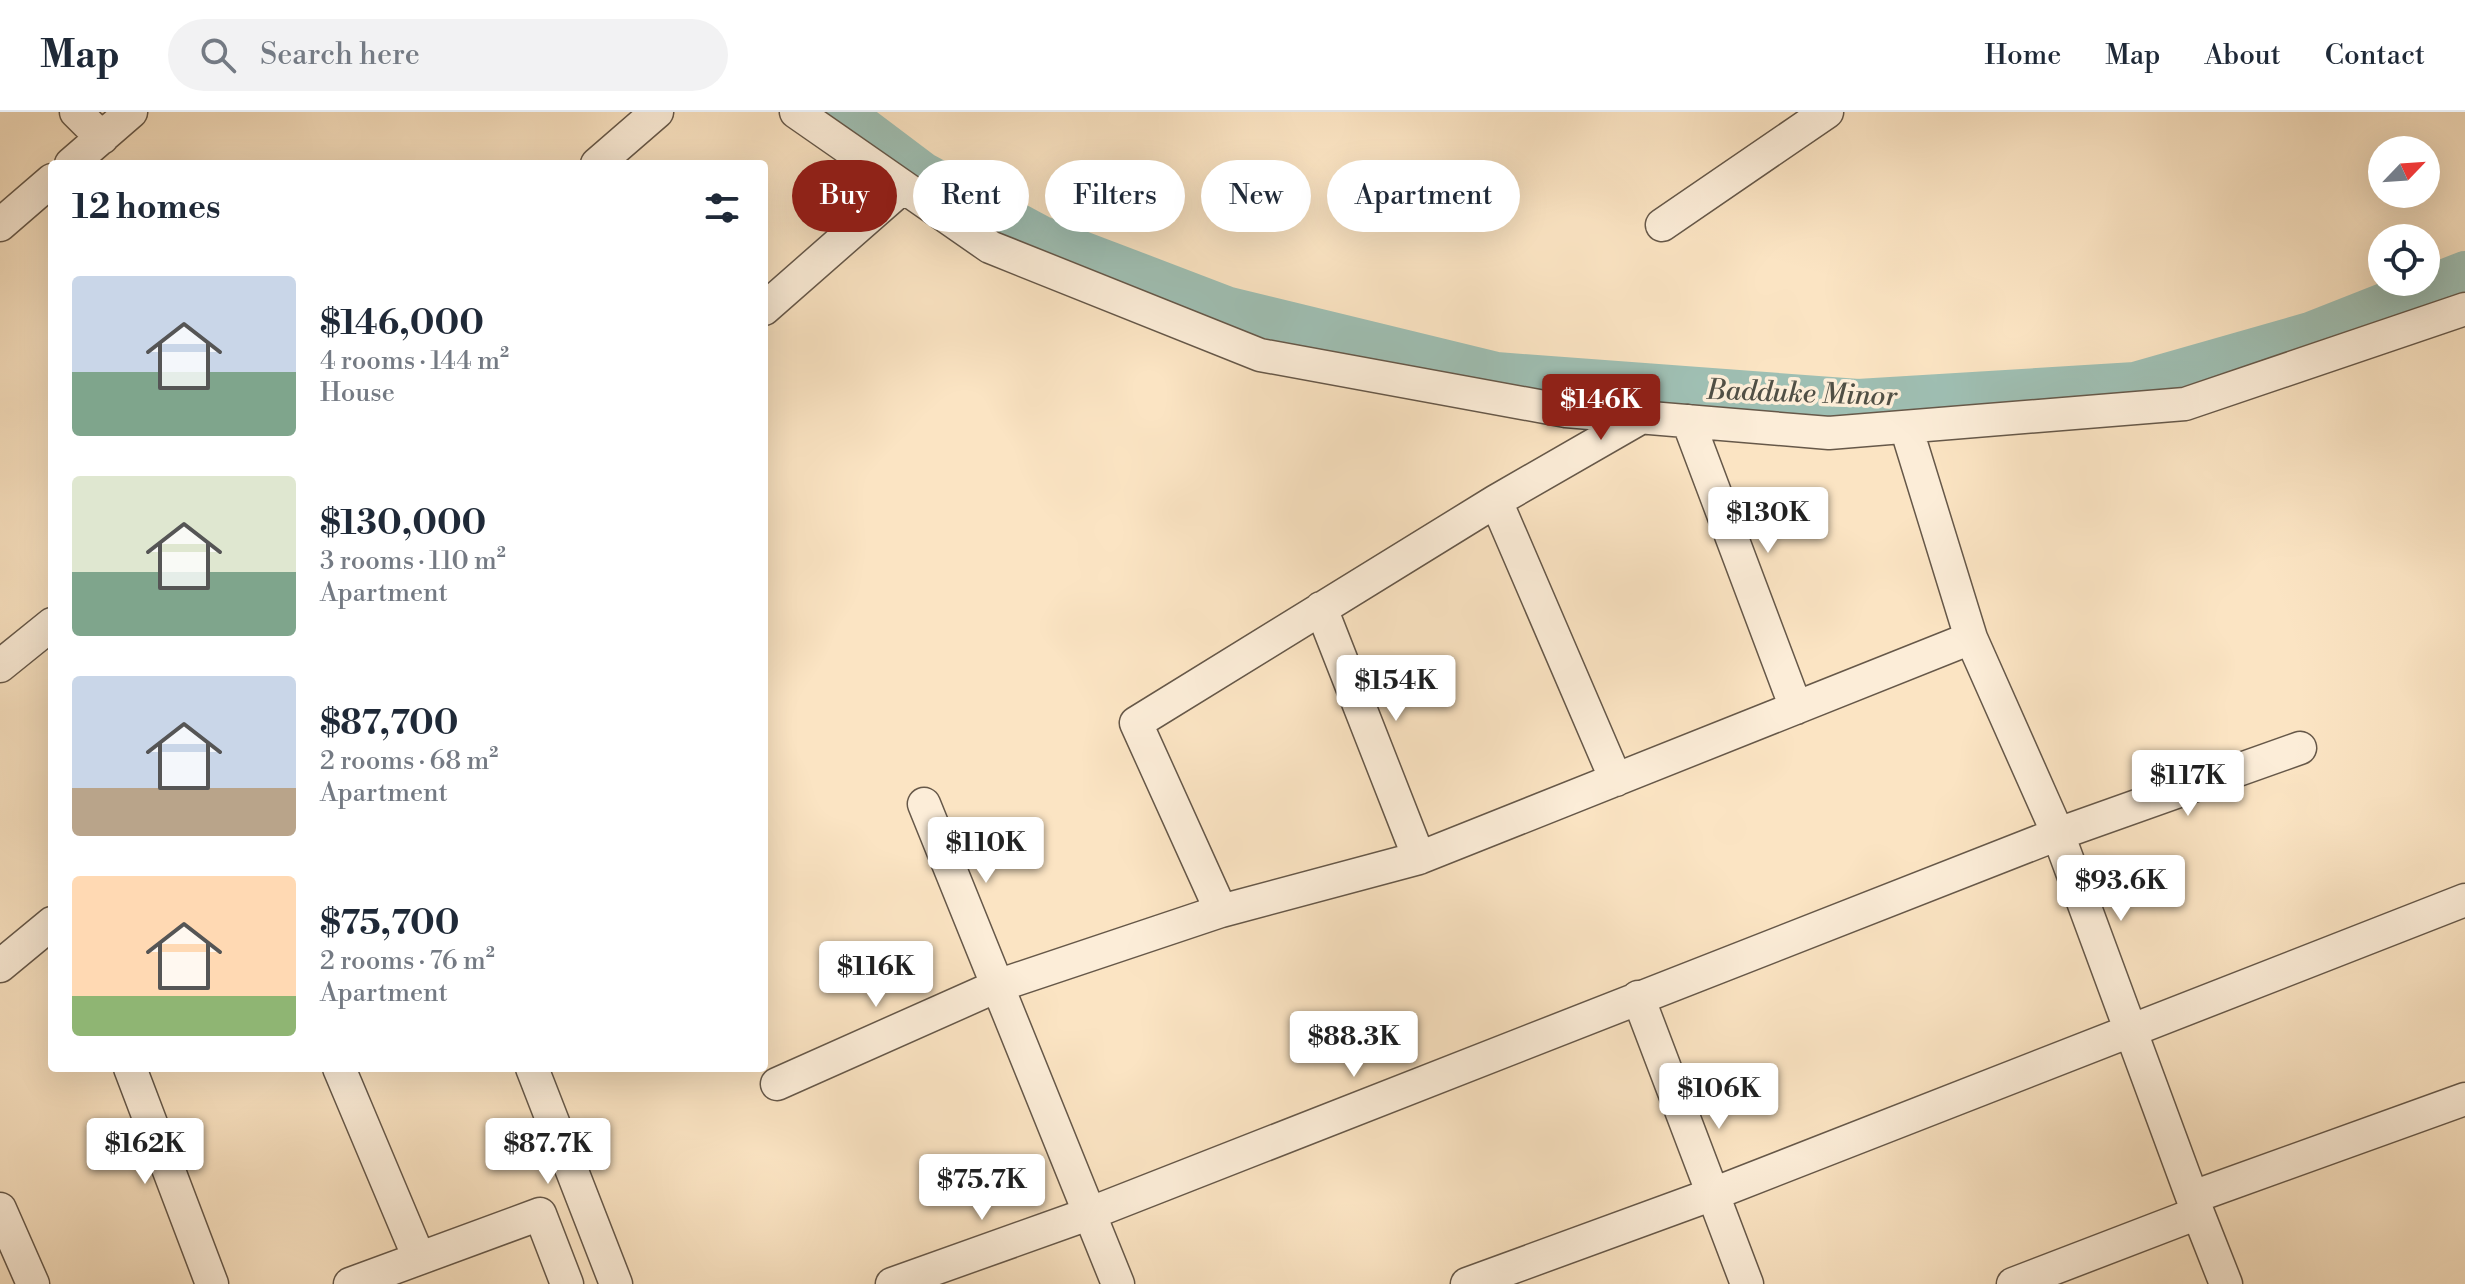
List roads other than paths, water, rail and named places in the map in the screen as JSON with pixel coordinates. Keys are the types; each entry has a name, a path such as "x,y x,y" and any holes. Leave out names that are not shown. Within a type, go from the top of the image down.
{"street":[{"path":"76,112 102,138"},
{"path":"76,160 131,112"},
{"path":"602,160 657,112"},
{"path":"796,112 990,247 1260,355 1566,411 1829,433 2185,404 2465,309"},
{"path":"1662,225 1827,112"},
{"path":"0,225 48,183"},
{"path":"768,305 903,187"},
{"path":"1221,911 1136,723 1496,501 1642,417"},
{"path":"1688,421 1796,708"},
{"path":"1906,427 1971,638 2058,834 2226,1284"},
{"path":"1496,501 1616,780"},
{"path":"1321,608 1419,858"},
{"path":"0,666 48,627"},
{"path":"777,1084 997,986 1221,911 1419,858 1971,638"},
{"path":"892,1284 1091,1213 2058,834 2300,748"},
{"path":"924,804 1118,1284"},
{"path":"1467,1284 1713,1194 2465,900"},
{"path":"0,966 48,926"},
{"path":"1638,997 1747,1284"},
{"path":"132,1072 212,1284"},
{"path":"341,1072 419,1258"},
{"path":"534,1072 616,1284"},
{"path":"2013,1284 2195,1205 2465,1099"},
{"path":"0,1209 33,1284"},
{"path":"350,1284 540,1214 567,1284"}],"waterway":[{"name":"Badduke Minor","path":"842,112 923,173 1040,236 1229,308 1496,373 1858,400 2135,383 2310,333 2465,272"}]}
